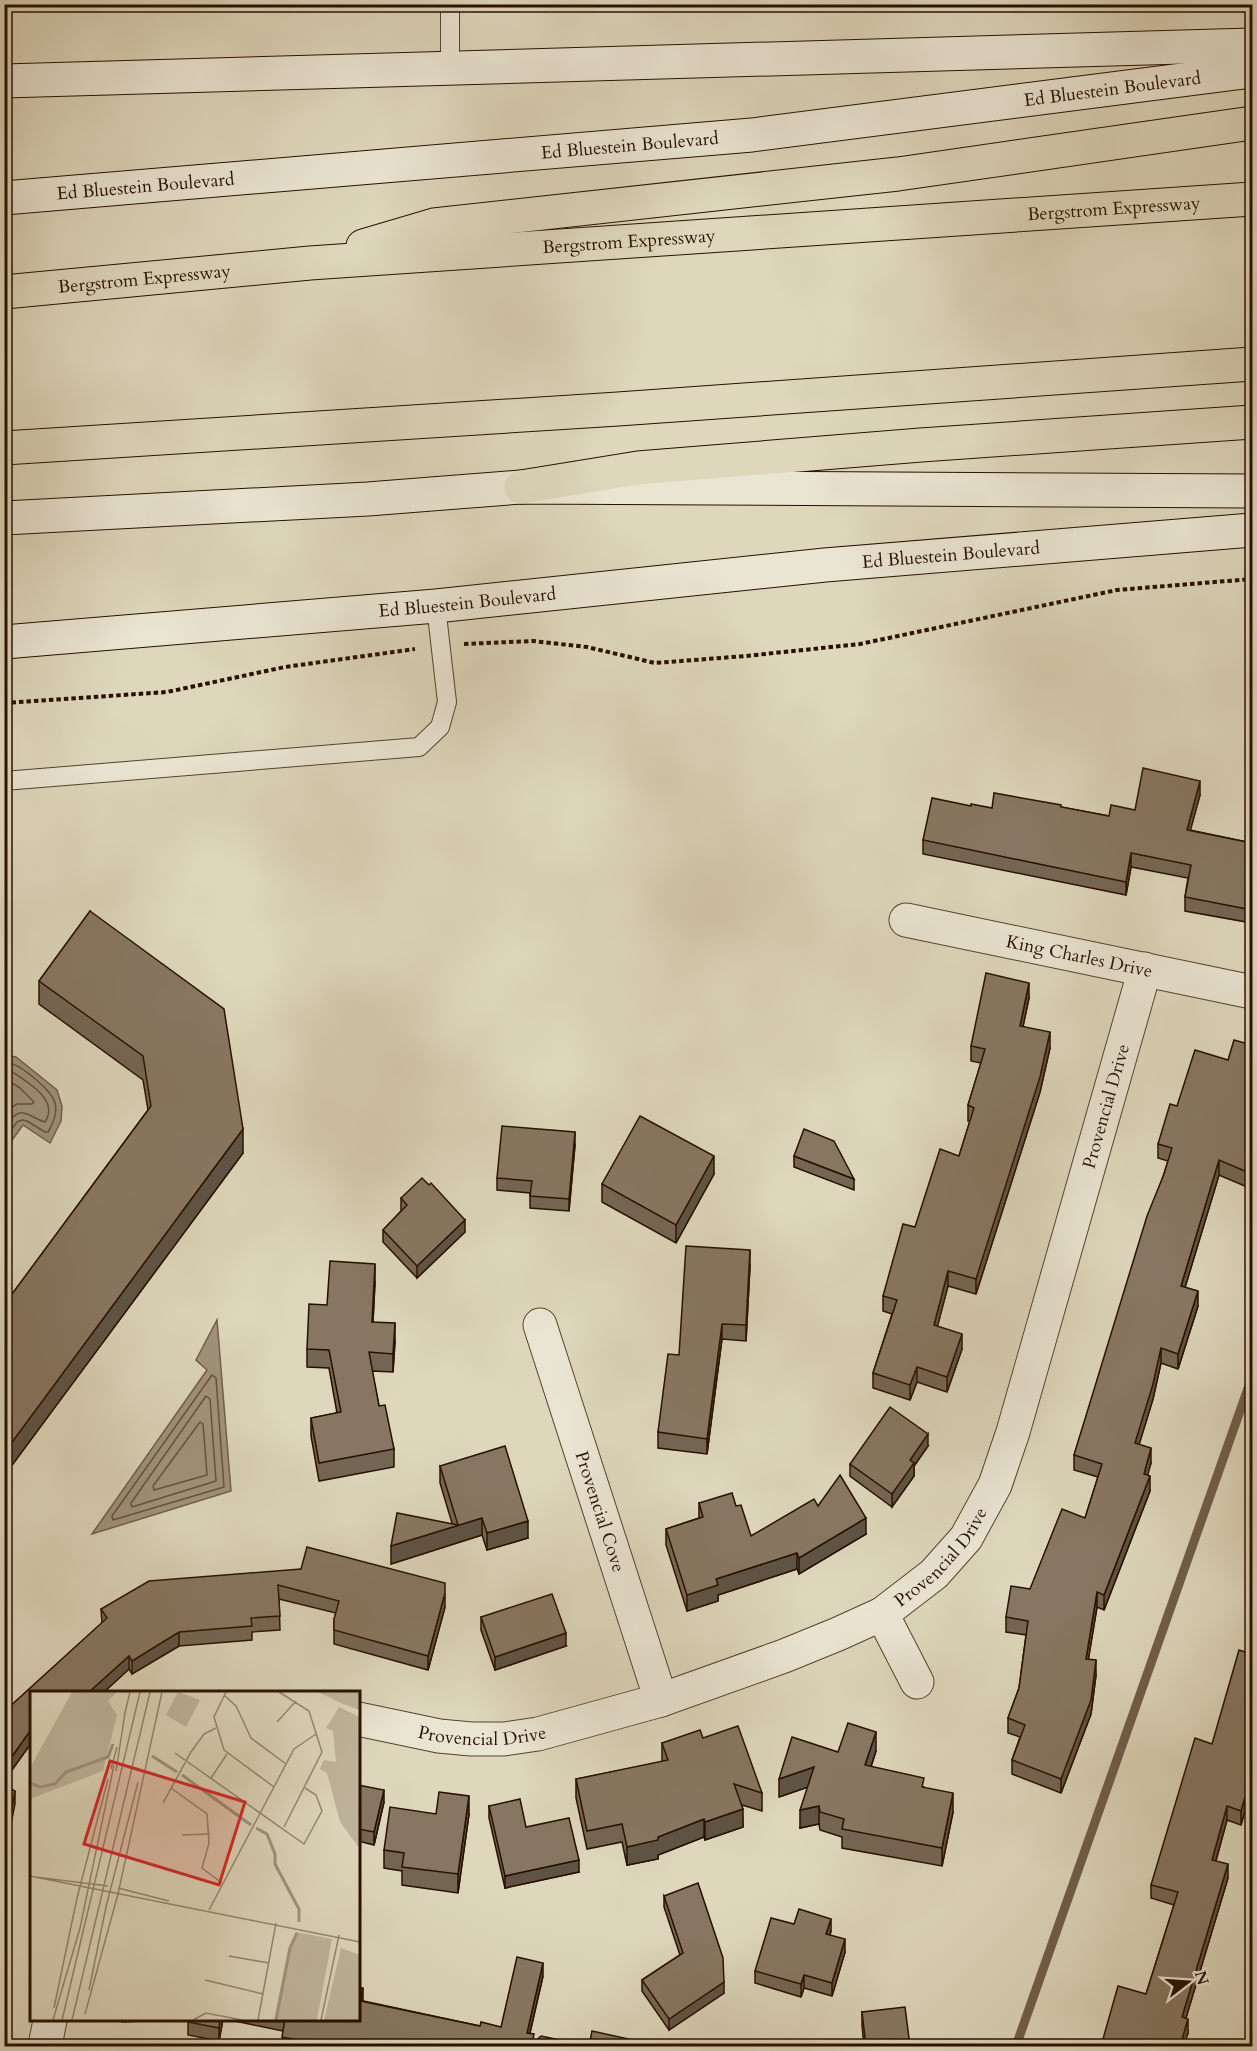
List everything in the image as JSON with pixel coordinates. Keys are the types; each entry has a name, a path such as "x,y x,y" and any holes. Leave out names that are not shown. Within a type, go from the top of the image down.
{"highway":[{"path":"310,263 434,225 898,174 1252,123"},
{"name":"Bergstrom Expressway","path":"4,292 310,263 1252,199"},
{"path":"4,448 606,410 1252,364"},
{"path":"521,487 638,468 1252,422"}],"main road":[{"path":"4,81 1252,45"},
{"name":"Ed Bluestein Boulevard","path":"4,198 752,135 1252,71"},
{"path":"4,518 356,499 521,487 1252,491"},
{"name":"Ed Bluestein Boulevard","path":"4,642 436,606 825,565 1252,530"},
{"name":"King Charles Drive","path":"906,920 1252,992"},
{"name":"Provencial Drive","path":"360,1719 439,1736 504,1740 570,1727 661,1700 838,1635 882,1614 934,1574 966,1538 995,1485 1013,1431 1145,969"},
{"name":"Provencial Cove","path":"540,1325 661,1700"},
{"path":"882,1614 916,1682"},
{"path":"45,2046 50,2021"}],"lane":[{"path":"450,4 450,67"},
{"path":"4,781 419,747 440,727 447,702 436,606"}],"path":[{"path":"4,704 167,692 285,667 440,645 533,641 587,646 655,663 746,656 860,644 1117,590 1252,579"}],"water":[{"path":"5,1055 16,1057 57,1090 62,1106 61,1121 50,1143 23,1125 5,1150"},
{"path":"217,1320 231,1491 92,1534 207,1370 196,1360"}],"building":[{"path":"1143,768 1200,781 1187,830 1247,842 1248,837 1252,838 1252,910 1185,897 1191,865 1131,853 1126,882 923,840 932,798 992,808 994,793 1109,816 1111,805 1135,810"},
{"path":"90,911 224,1009 243,1129 4,1453 4,1305 151,1106 143,1056 39,981"},
{"path":"986,973 1029,983 1020,1026 1050,1032 1040,1077 976,1279 948,1271 934,1325 962,1334 947,1377 917,1367 910,1385 873,1373 897,1300 883,1296 903,1224 915,1227 940,1149 959,1156 974,1108 968,1105 985,1049 971,1046"},
{"path":"1234,1040 1252,1045 1252,1174 1219,1160 1181,1286 1198,1291 1178,1354 1161,1348 1135,1443 1151,1448 1144,1474 1150,1476 1104,1595 1097,1592 1086,1659 1096,1660 1091,1700 1061,1779 1012,1760 1025,1725 1008,1718 1019,1688 1028,1621 1006,1617 1011,1586 1030,1589 1062,1509 1085,1518 1102,1464 1074,1455 1147,1216 1172,1148 1158,1144 1170,1104 1177,1106 1195,1050 1228,1060"},
{"path":"640,1116 714,1156 676,1225 602,1184"},
{"path":"502,1126 575,1132 569,1199 530,1196 532,1181 497,1178"},
{"path":"804,1129 834,1141 854,1179 794,1156"},
{"path":"422,1178 429,1185 431,1183 465,1220 417,1266 383,1230 407,1205 401,1198"},
{"path":"686,1246 750,1250 746,1325 722,1324 707,1439 658,1432 668,1354 679,1355"},
{"path":"330,1261 375,1264 372,1322 395,1323 393,1354 369,1352 379,1406 385,1405 394,1449 319,1463 311,1418 341,1412 329,1350 307,1349 309,1304 327,1305"},
{"path":"890,1407 928,1434 910,1460 914,1463 892,1494 850,1464"},
{"path":"505,1446 528,1521 487,1533 482,1518 391,1546 397,1513 458,1525 440,1466"},
{"path":"840,1475 866,1518 799,1558 797,1553 716,1579 718,1585 687,1595 666,1529 703,1517 699,1503 732,1493 736,1506 741,1505 751,1536 814,1499 818,1506"},
{"path":"307,1547 445,1583 445,1593 428,1656 334,1630 334,1619 339,1601 278,1585 280,1616 251,1618 252,1626 179,1632 132,1661 129,1656 90,1691 30,1691 30,1731 4,1768 4,1710 107,1618 101,1609 149,1581 301,1569"},
{"path":"552,1594 566,1633 495,1657 481,1617"},
{"path":"1239,1650 1252,1654 1252,1799 1245,1797 1241,1811 1227,1806 1212,1860 1228,1864 1182,2017 1188,2019 1180,2046 1101,2046 1118,1986 1146,1994 1178,1892 1151,1885 1195,1738 1212,1744"},
{"path":"848,1723 876,1732 865,1765 924,1778 922,1787 953,1793 942,1848 842,1829 844,1819 820,1812 819,1806 800,1810 814,1767 779,1779 792,1737 838,1752"},
{"path":"738,1726 762,1793 734,1784 743,1809 705,1822 704,1819 658,1837 658,1840 627,1847 622,1824 587,1831 576,1779 668,1760 662,1743 700,1730 703,1738"},
{"path":"4,1784 15,1791 4,1846"},
{"path":"360,1785 384,1790 374,1832 360,1829"},
{"path":"439,1792 469,1796 458,1874 402,1867 404,1853 384,1850 390,1807 436,1814"},
{"path":"520,1799 526,1827 569,1818 579,1860 505,1876 489,1806"},
{"path":"698,1883 723,1958 724,1982 669,2019 642,1980 683,1953 664,1896"},
{"path":"799,1909 831,1919 826,1934 845,1939 832,1983 804,1975 801,1984 755,1971 771,1918 794,1924"},
{"path":"517,1957 543,1963 527,2033 534,2034 532,2044 541,2036 589,2046 314,2046 314,2043 282,2037 285,2021 360,2021 360,2001 480,2026 481,2022 501,2027"},
{"path":"905,2007 910,2046 866,2046 862,2012"},
{"path":"188,2021 220,2021 219,2028"},
{"path":"592,2031 656,2045 656,2046 589,2046"}],"waterway":[{"path":"1016,2046 1252,1377"}]}
